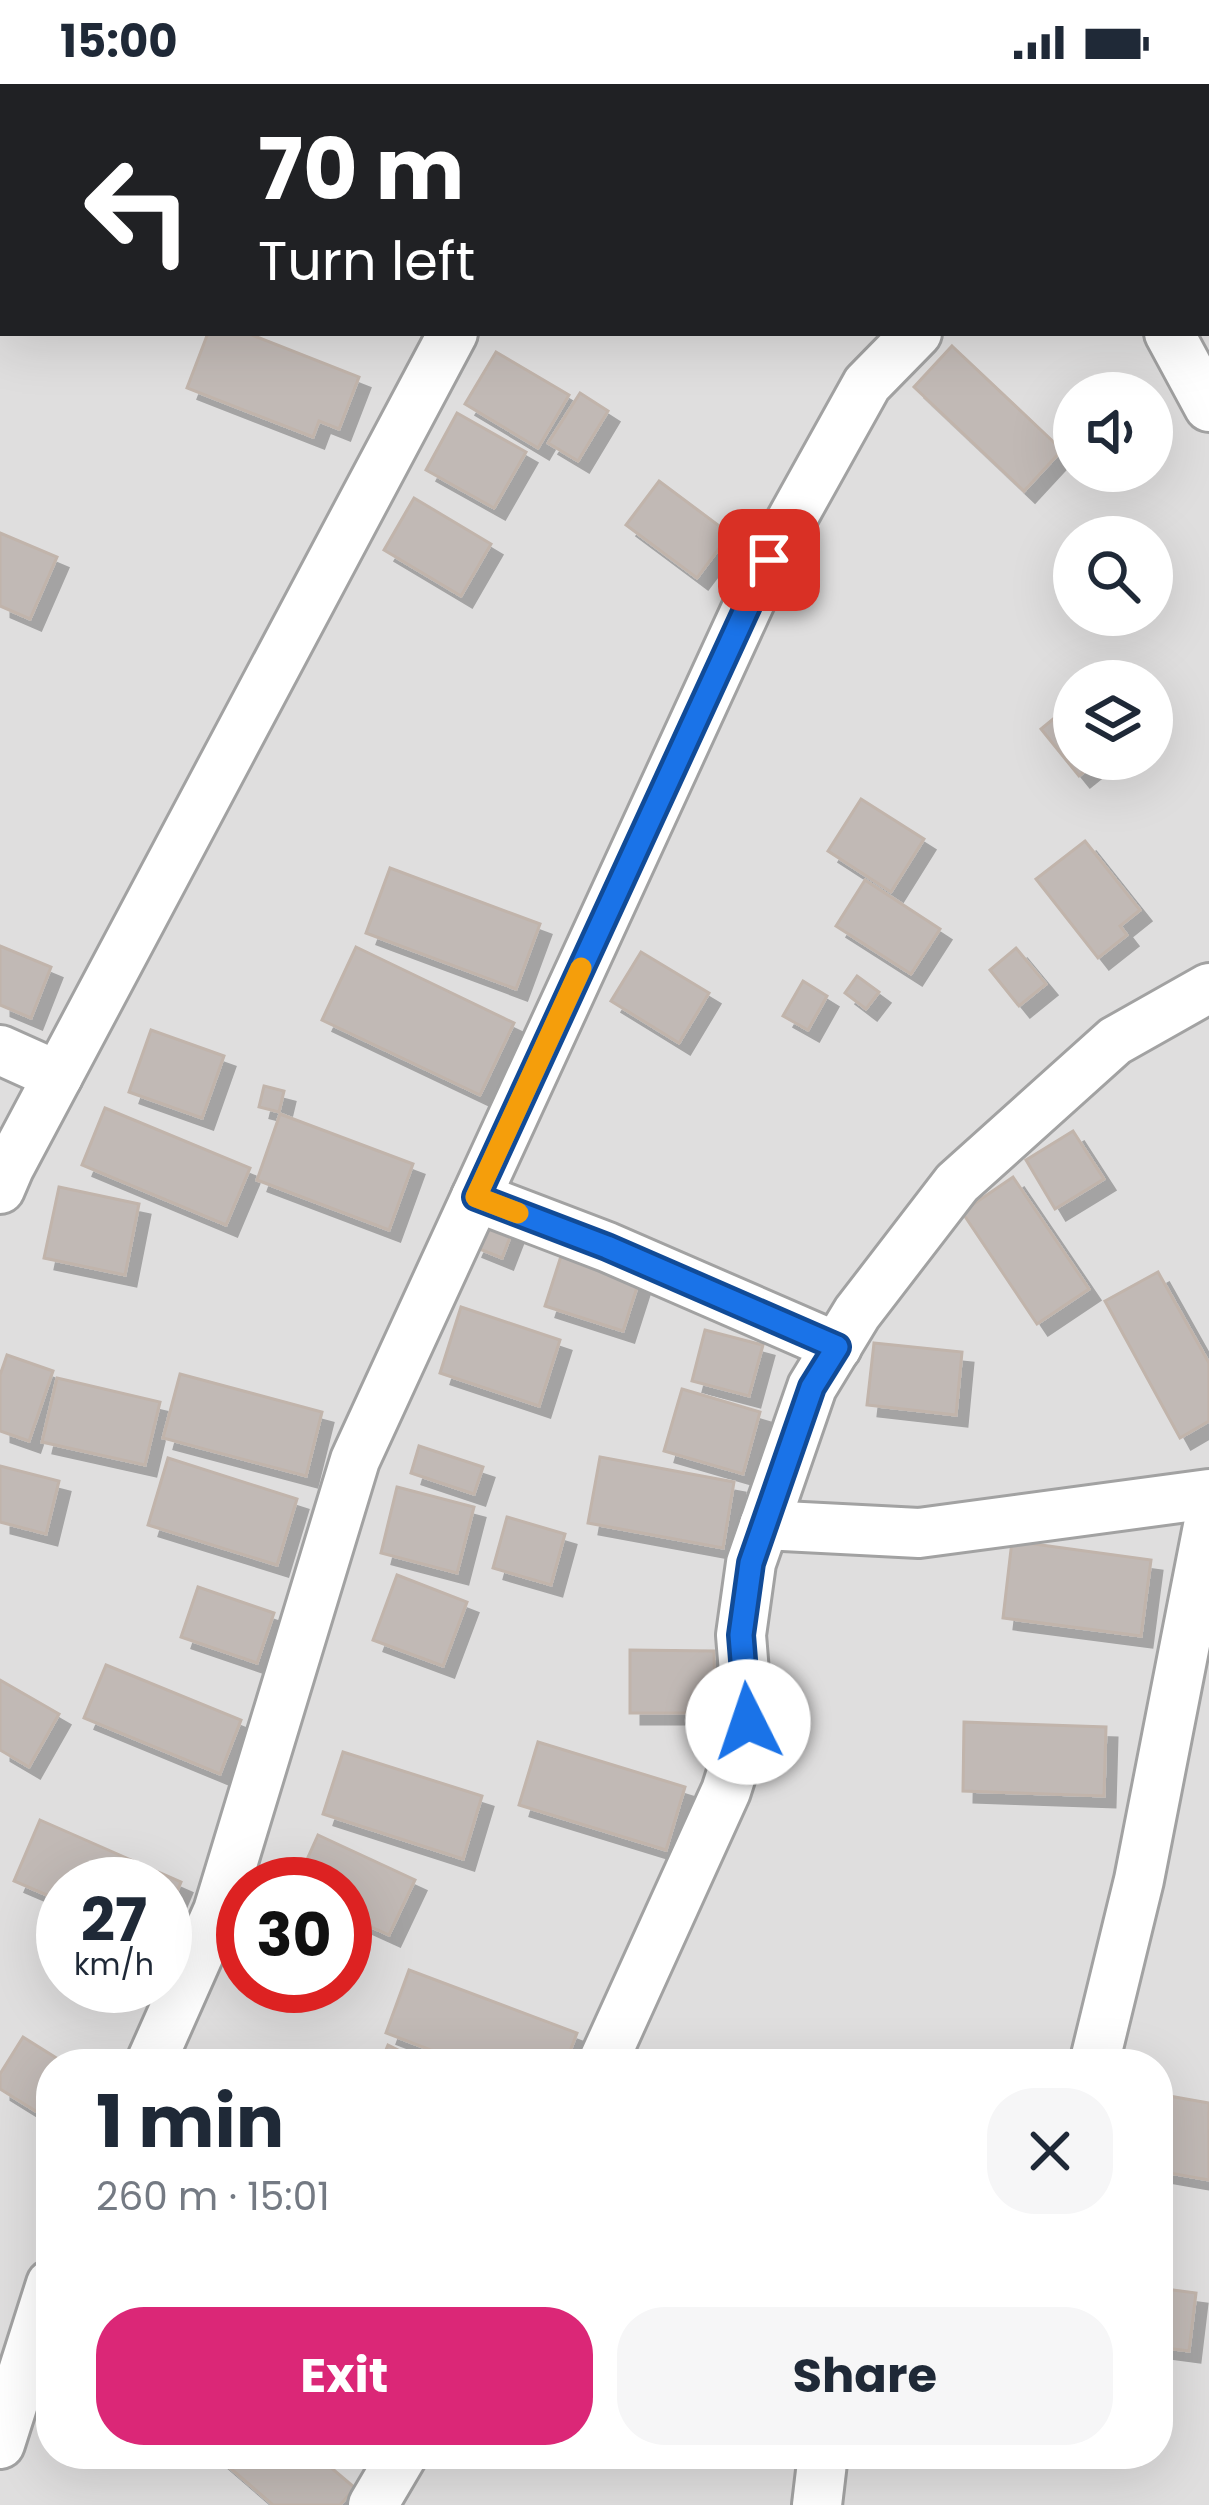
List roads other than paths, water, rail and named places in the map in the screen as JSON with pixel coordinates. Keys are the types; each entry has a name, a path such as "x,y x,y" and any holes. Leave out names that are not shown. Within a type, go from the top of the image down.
{"street":[{"path":"0,1189 451,336"},
{"path":"157,2049 218,1911 355,1460 769,560 867,384 914,336"},
{"path":"1171,336 1209,407"},
{"path":"609,2049 726,1791 748,1722 741,1635 751,1563 812,1387 857,1312 956,1183 1115,1041 1209,988"},
{"path":"0,1050 58,1076"},
{"path":"476,1197 607,1247 837,1347"},
{"path":"764,1525 919,1533 1209,1494"},
{"path":"1098,2049 1139,1880 1209,1521"},
{"path":"0,2444 36,2331"},
{"path":"373,2505 394,2469"},
{"path":"818,2505 822,2469"}]}
